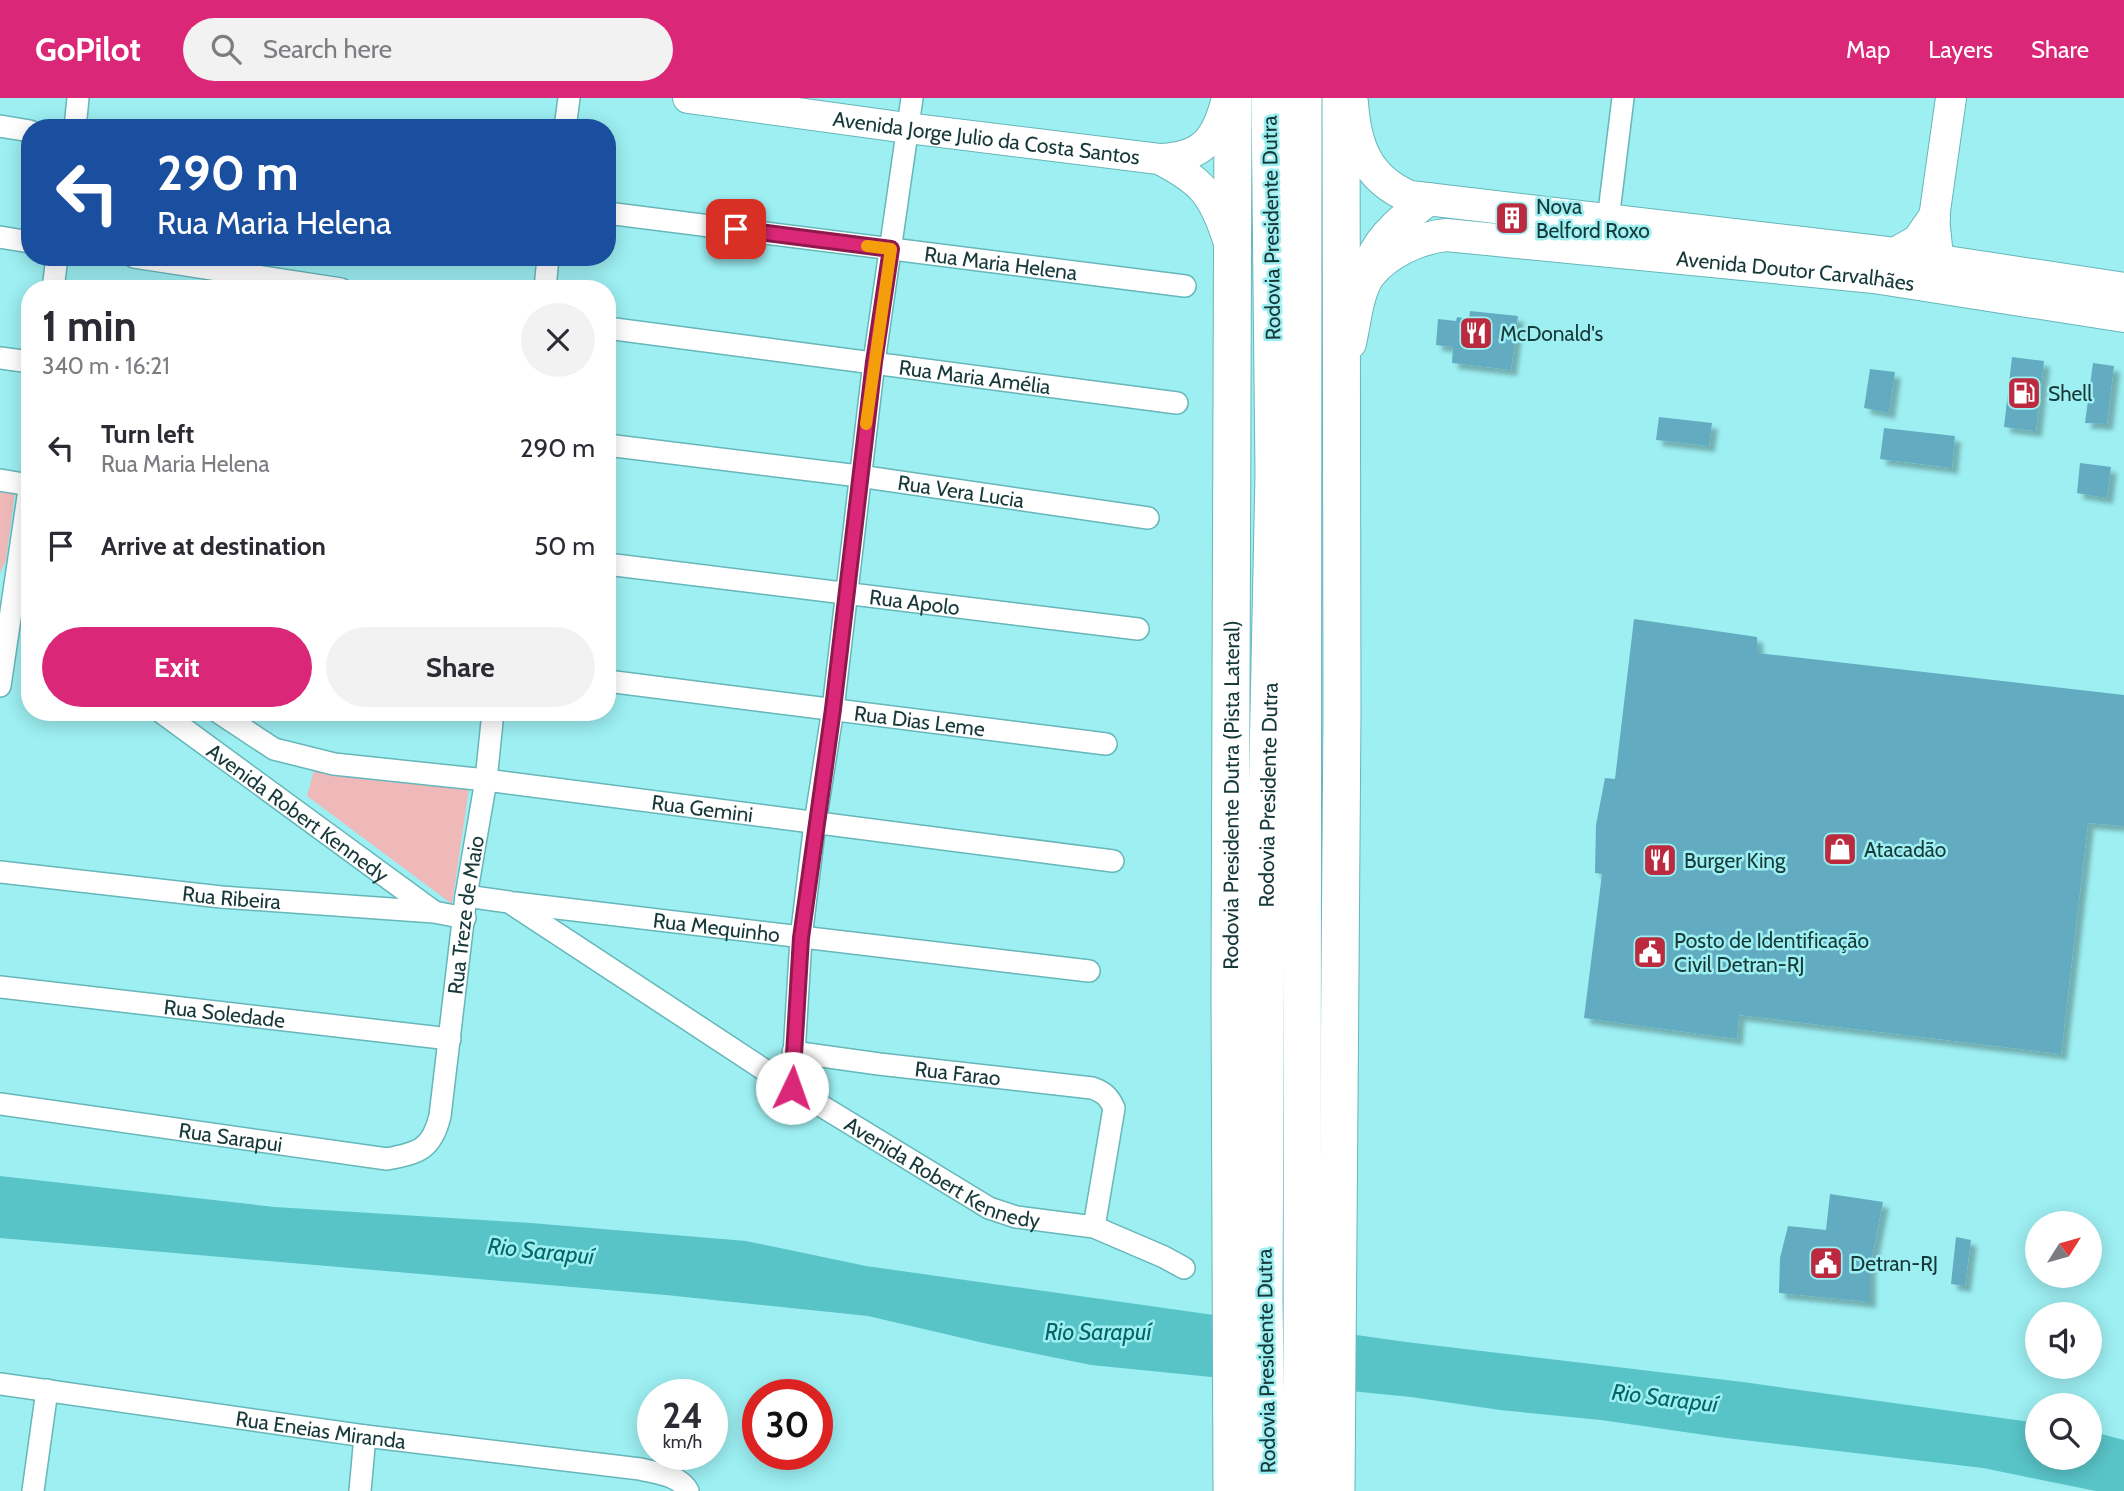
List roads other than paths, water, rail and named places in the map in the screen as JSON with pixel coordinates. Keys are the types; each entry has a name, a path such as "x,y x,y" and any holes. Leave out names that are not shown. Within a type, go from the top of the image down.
{"highway":[{"name":"Rodovia Presidente Dutra (Pista Lateral)","path":"1232,1491 1230,1423 1247,1299 1233,98"},
{"name":"Rodovia Presidente Dutra","path":"1267,1491 1266,1424 1247,1299 1266,869 1274,474 1270,98"},
{"name":"Rodovia Presidente Dutra","path":"1303,98 1302,1298 1320,1416 1303,1491"},
{"path":"1336,1491 1320,1416 1338,1290 1341,98"}],"main road":[{"name":"Avenida Jorge Julio da Costa Santos","path":"688,98 1159,159"},
{"path":"1159,159 1188,155 1207,144 1220,125 1227,98"},
{"path":"1351,98 1354,130 1365,160 1372,170 1396,191 1410,197 1895,254 1943,274 2124,289"},
{"path":"1943,274 1934,218 1951,98"},
{"path":"1159,159 1186,173 1203,186 1215,206 1233,255"},
{"path":"1370,275 1371,262 1381,242 1429,199"},
{"path":"1895,254 1918,241 1934,218"},
{"name":"Avenida Doutor Carvalhães","path":"1342,373 1361,294 1370,275 1401,248 1446,235 1874,277 1943,274 2124,316"}],"street":[{"path":"76,119 78,98"},
{"path":"566,119 569,98"},
{"path":"792,1088 801,938 833,709 874,362 912,98"},
{"path":"1608,220 1623,98"},
{"path":"0,126 21,130"},
{"name":"Rua Maria Helena","path":"616,214 1185,286"},
{"path":"0,237 21,240"},
{"path":"192,266 283,280"},
{"name":"Rua Maria Amélia","path":"616,329 1177,402"},
{"path":"0,358 21,361"},
{"name":"Rua Vera Lucia","path":"616,446 859,476 1148,518"},
{"path":"0,480 21,483"},
{"name":"Rua Apolo","path":"616,565 1138,629"},
{"path":"0,686 3,636 21,583"},
{"name":"Rua Dias Leme","path":"616,682 1106,744"},
{"name":"Avenida Robert Kennedy","path":"172,721 434,912"},
{"name":"Avenida Robert Kennedy","path":"230,721 274,749 292,755"},
{"name":"Rua Treze de Maio","path":"440,1116 466,896 486,780 492,721"},
{"name":"Rua Gemini","path":"292,755 334,764 486,780 1114,861"},
{"name":"Rua Ribeira","path":"0,872 221,897 434,912 464,918"},
{"name":"Avenida Robert Kennedy","path":"466,896 509,902 792,1088 989,1208 1016,1217 1094,1227 1184,1268"},
{"name":"Rua Mequinho","path":"509,902 1089,971"},
{"name":"Rua Soledade","path":"0,987 450,1039"},
{"name":"Rua Farao","path":"793,1052 1102,1091 1110,1098 1114,1108 1094,1227"},
{"name":"Rua Sarapui","path":"0,1104 387,1159 412,1154 427,1146 436,1135 440,1116"},
{"name":"Rua Eneias Miranda","path":"0,1384 365,1436 640,1469 671,1477 685,1485 688,1491"},
{"path":"33,1491 47,1390"},
{"path":"360,1491 365,1436"}],"water":[{"name":"Rio Sarapuí","path":"0,1176 275,1207 531,1223 746,1241 866,1266 1406,1342 1743,1382 2025,1421 2025,1470 2102,1470 2102,1434 2124,1440 2124,1491 2096,1491 1983,1468 1726,1438 1601,1420 1500,1410 1411,1397 1091,1365 868,1316 666,1295 0,1238"}],"place":[{"name":"Nova Belford Roxo","path":"1512,218"},
{"name":"McDonald's","path":"1476,333"},
{"name":"Shell","path":"2024,393"},
{"name":"Atacadão","path":"1840,849"},
{"name":"Burger King","path":"1660,860"},
{"name":"Posto de Identificação Civil Detran-RJ","path":"1650,952"},
{"name":"Detran-RJ","path":"1826,1263"}]}
